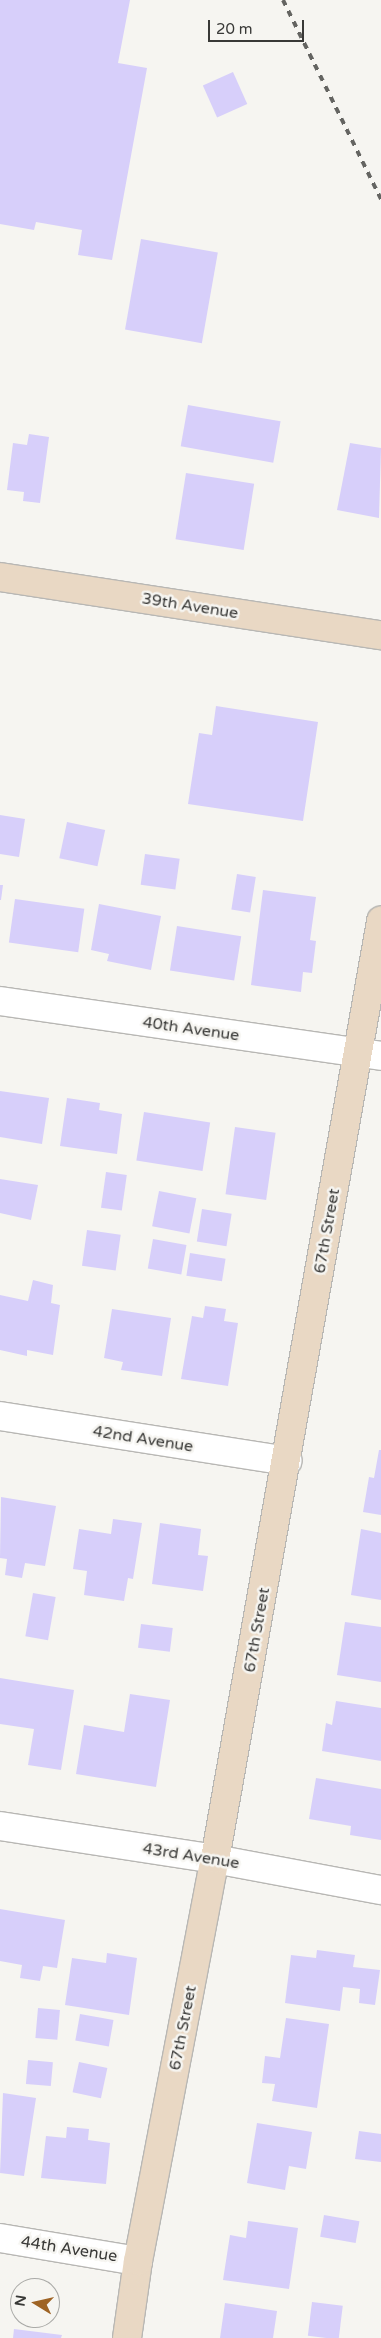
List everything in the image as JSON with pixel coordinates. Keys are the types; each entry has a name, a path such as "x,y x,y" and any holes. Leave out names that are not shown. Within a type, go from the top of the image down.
{"street":[{"name":"39th Avenue","path":"0,577 381,635"},
{"name":"67th Street","path":"128,2338 138,2261 215,1859 287,1461 370,1055 381,921"},
{"name":"40th Avenue","path":"0,1001 370,1055"},
{"name":"42nd Avenue","path":"0,1416 287,1461"},
{"name":"43rd Avenue","path":"0,1826 215,1859 381,1890"},
{"name":"44th Avenue","path":"0,2238 138,2261"}],"building":[{"path":"0,0 130,0 118,63 147,68 112,260 78,255 82,230 36,222 34,230 0,224"},
{"path":"233,72 247,104 217,117 203,85"},
{"path":"141,239 218,253 202,343 125,330"},
{"path":"188,405 281,421 273,463 181,446"},
{"path":"29,434 49,437 40,503 23,501 24,492 7,490 13,443 27,445"},
{"path":"350,443 381,448 379,518 337,510"},
{"path":"186,473 254,484 244,550 176,539"},
{"path":"216,706 318,722 303,821 188,804 199,733 212,735"},
{"path":"0,815 25,819 19,857 0,854"},
{"path":"67,822 105,830 97,866 59,858"},
{"path":"145,854 180,859 175,890 141,885"},
{"path":"237,874 256,877 250,913 231,910"},
{"path":"0,885 3,885 1,900 0,900"},
{"path":"263,890 316,897 310,940 316,941 312,973 303,972 301,992 251,985"},
{"path":"15,899 84,909 78,952 9,943"},
{"path":"99,904 161,916 151,970 107,961 109,954 91,950"},
{"path":"177,926 241,936 234,981 170,970"},
{"path":"0,1091 49,1098 42,1144 0,1137"},
{"path":"67,1098 100,1103 99,1110 122,1114 117,1154 60,1146"},
{"path":"144,1112 210,1122 203,1171 136,1160"},
{"path":"235,1127 276,1133 266,1200 226,1194"},
{"path":"106,1172 127,1175 122,1211 101,1208"},
{"path":"0,1179 38,1185 31,1220 0,1213"},
{"path":"159,1191 196,1198 189,1234 152,1226"},
{"path":"202,1209 232,1214 226,1246 197,1242"},
{"path":"87,1230 121,1235 116,1270 82,1266"},
{"path":"153,1239 186,1245 181,1274 148,1269"},
{"path":"190,1253 226,1259 222,1281 186,1276"},
{"path":"33,1280 53,1285 51,1303 60,1305 53,1355 27,1350 27,1356 0,1350 0,1295 28,1301"},
{"path":"205,1306 226,1309 224,1321 238,1323 228,1386 181,1379 192,1316 203,1318"},
{"path":"112,1309 171,1318 162,1376 121,1370 123,1362 104,1358"},
{"path":"379,1450 381,1450 381,1515 363,1512 369,1477 374,1478"},
{"path":"1,1497 56,1506 45,1566 25,1563 22,1578 5,1575 7,1559 0,1558"},
{"path":"113,1519 142,1523 133,1579 128,1578 124,1601 84,1595 87,1571 73,1569 79,1529 111,1534"},
{"path":"160,1523 201,1529 198,1555 208,1556 203,1591 152,1584"},
{"path":"361,1529 381,1533 381,1600 351,1595"},
{"path":"33,1593 56,1597 48,1640 25,1636"},
{"path":"345,1622 381,1627 381,1682 337,1675"},
{"path":"141,1624 173,1628 170,1652 138,1648"},
{"path":"0,1678 74,1690 61,1770 28,1765 34,1729 0,1724"},
{"path":"130,1694 170,1700 156,1787 76,1774 84,1725 124,1732"},
{"path":"336,1701 381,1708 381,1761 322,1751 326,1723 332,1725"},
{"path":"316,1778 381,1789 381,1840 350,1835 351,1826 309,1819"},
{"path":"0,1909 65,1920 57,1968 43,1966 40,1981 20,1978 22,1965 0,1961"},
{"path":"317,1950 355,1955 353,1967 380,1970 375,2005 359,2003 360,1989 343,1987 340,2011 285,2003 291,1955 316,1958"},
{"path":"107,1953 137,1958 129,2015 65,2005 72,1958 106,1963"},
{"path":"38,2008 60,2010 57,2040 35,2038"},
{"path":"80,2014 113,2020 109,2046 75,2041"},
{"path":"286,2018 329,2024 317,2108 272,2101 275,2084 262,2083 265,2056 280,2058"},
{"path":"28,2060 53,2062 51,2086 26,2084"},
{"path":"79,2062 107,2068 101,2098 73,2092"},
{"path":"3,2093 36,2098 24,2176 0,2173"},
{"path":"257,2123 312,2132 306,2169 289,2166 285,2190 247,2183"},
{"path":"67,2127 89,2129 88,2140 110,2143 106,2184 41,2178 46,2136 66,2138"},
{"path":"359,2131 381,2134 381,2162 355,2159"},
{"path":"324,2215 359,2221 356,2243 320,2237"},
{"path":"248,2221 298,2228 289,2289 223,2280 230,2235 246,2238"},
{"path":"312,2302 343,2306 339,2338 308,2336"},
{"path":"225,2303 277,2311 273,2338 220,2338"},
{"path":"14,2329 62,2335 61,2338 13,2338"}],"railway":[{"path":"283,0 381,199"}]}
